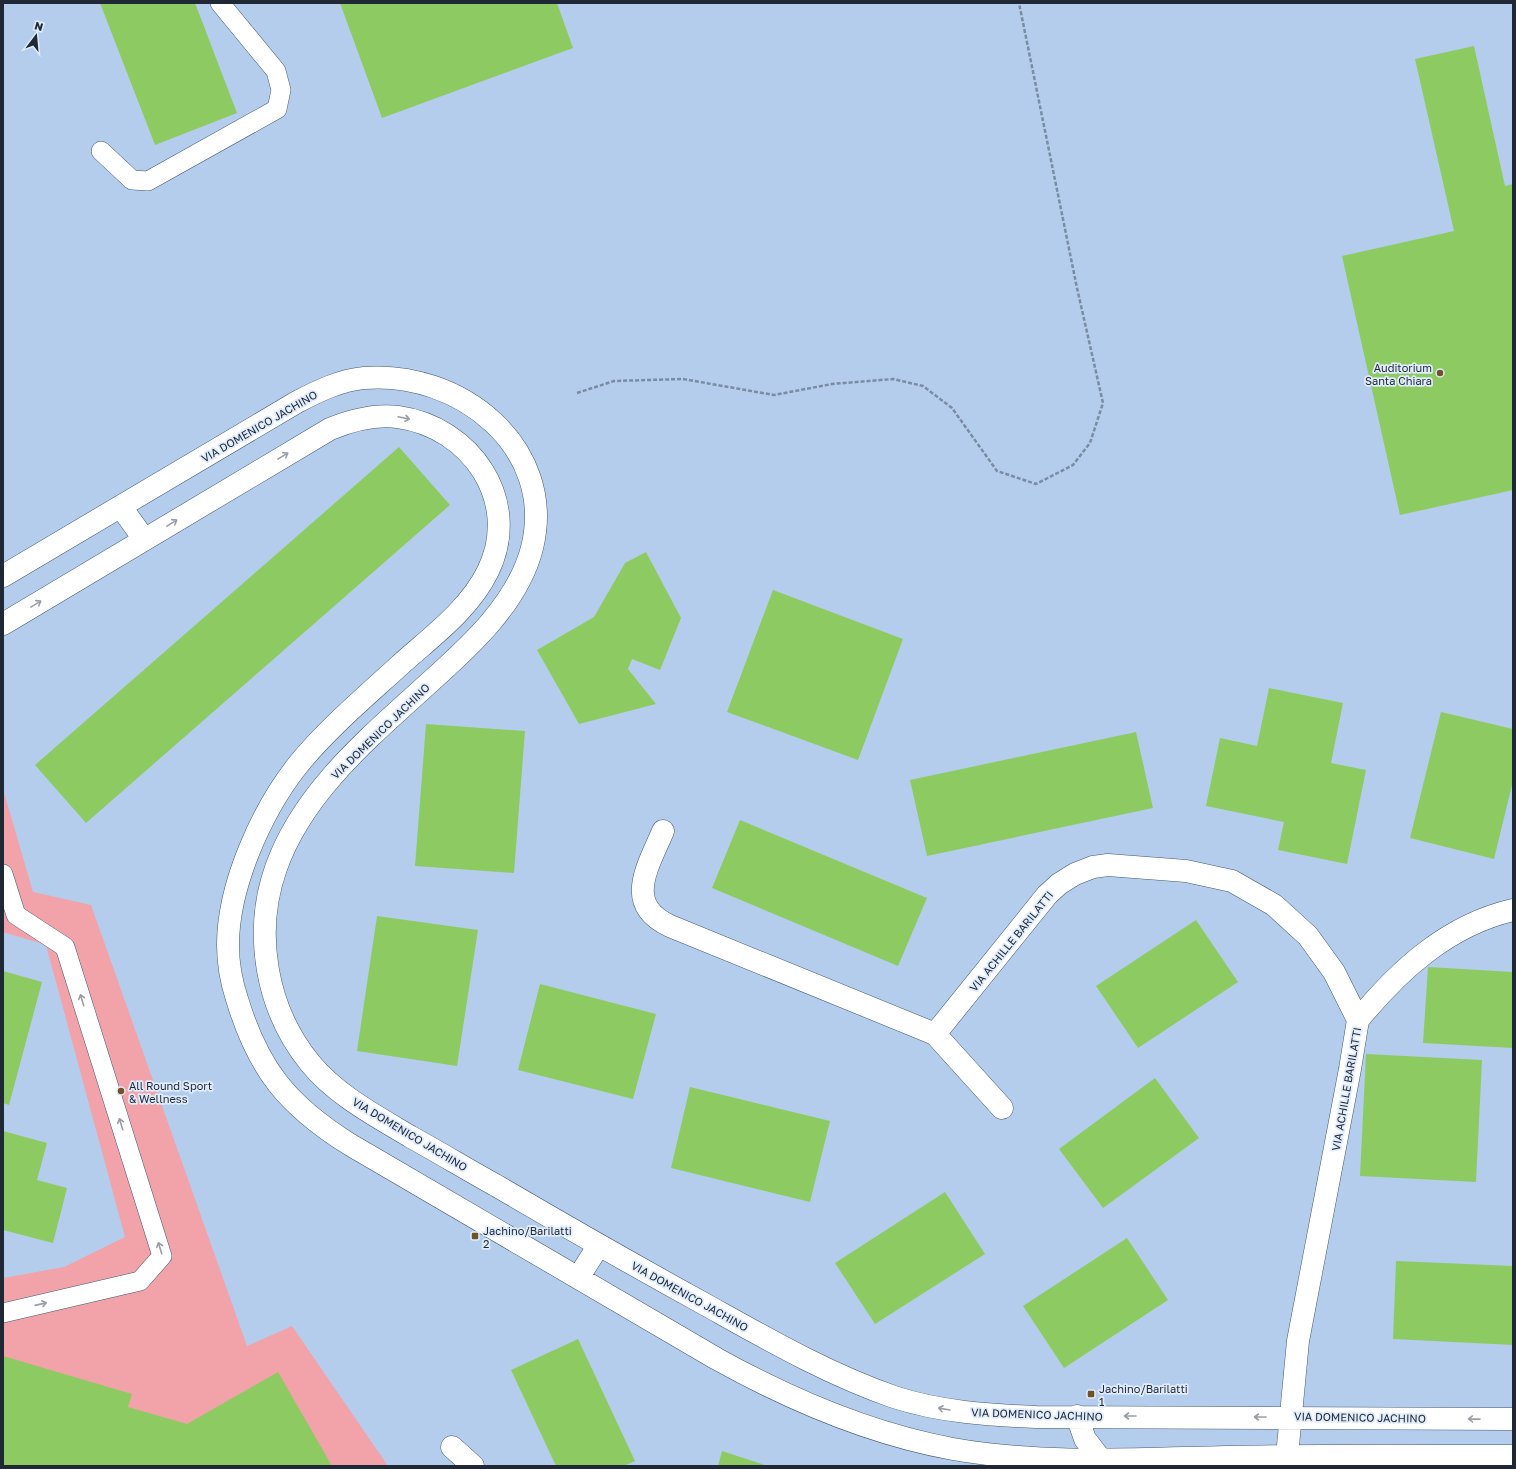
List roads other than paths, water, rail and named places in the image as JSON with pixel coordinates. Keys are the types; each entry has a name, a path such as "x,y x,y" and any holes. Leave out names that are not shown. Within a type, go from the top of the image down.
{"street":[{"name":"VIA DOMENICO JACHINO","path":"3,576 297,402 320,391 357,379 378,378 401,379 425,384 452,394 480,410 508,438 519,456 533,486 536,510 531,552 514,589 485,628 452,662 350,758 317,795 293,831 275,870 269,894 266,933 268,976 282,1019 298,1047 317,1070 346,1095 384,1121 599,1245 786,1350 838,1375 889,1395 918,1404 959,1412 1021,1416 1513,1419"},
{"path":"3,624 320,434 342,424 367,417 396,417 424,423 442,431 451,436 469,452 486,477 493,493 498,518 498,533 489,569 466,603 333,728 307,755 284,784 257,832 237,890 228,943 230,974 244,1022 260,1058 282,1090 305,1113 349,1144 743,1373 795,1399 848,1420 911,1439 974,1452 1022,1458 1103,1463 1287,1456 1513,1456"},
{"path":"121,507 144,539"},
{"path":"663,831 646,870 642,886 644,904 654,918 670,926 935,1034 1002,1108"},
{"name":"VIA ACHILLE BARILATTI","path":"935,1034 1053,889 1067,878 1084,870 1108,865 1168,869 1208,875 1232,881 1264,899 1293,920 1318,947 1337,977 1358,1020 1298,1341 1287,1456"},
{"path":"1358,1020 1397,976 1424,953 1470,926 1489,917 1513,910"},
{"path":"578,1278 599,1245"},
{"path":"1077,1416 1085,1439 1103,1463"},
{"path":"452,1447 473,1466"}],"lane":[{"path":"101,151 132,180 148,181 277,109 281,90 276,71 220,3"},
{"path":"3,874 16,916 65,947 162,1256 140,1281 3,1313"}],"place":[{"name":"Auditorium Santa Chiara","path":"1440,373"},
{"name":"All Round Sport & Wellness","path":"121,1091"},
{"name":"Jachino/Barilatti 2","path":"475,1236"},
{"name":"Jachino/Barilatti 1","path":"1091,1394"}]}
